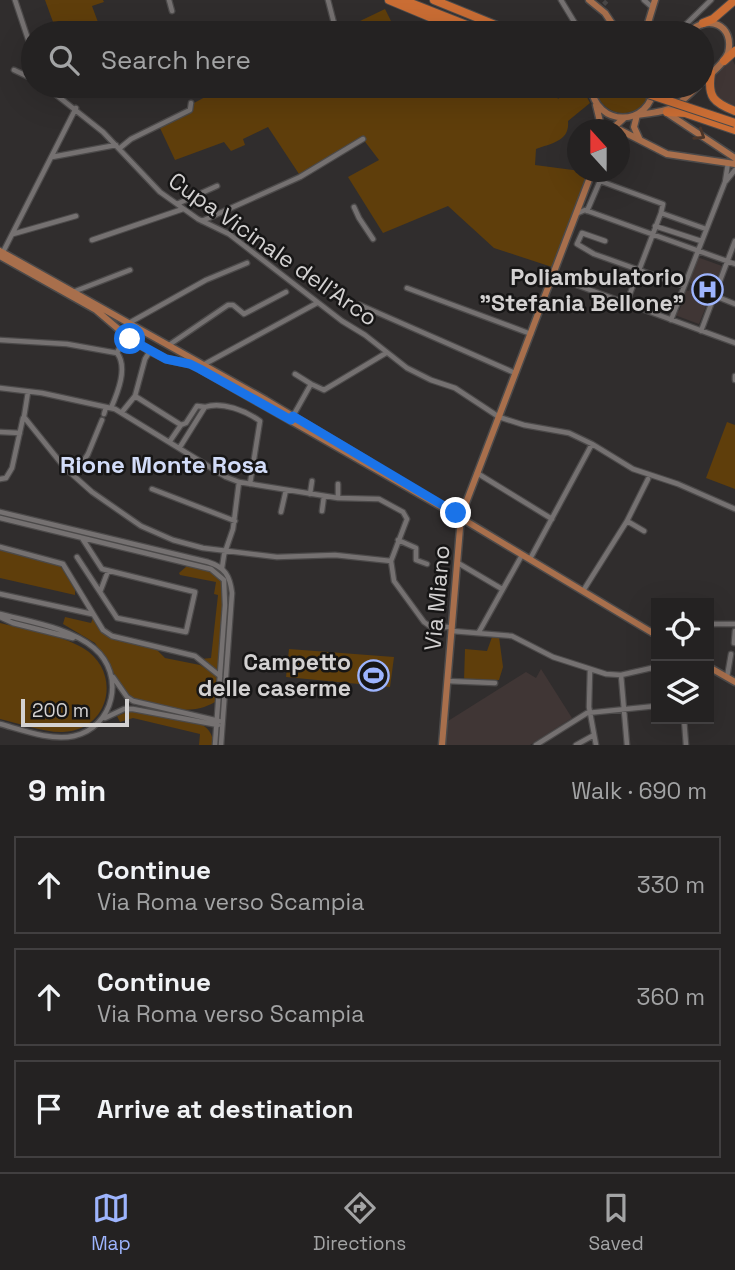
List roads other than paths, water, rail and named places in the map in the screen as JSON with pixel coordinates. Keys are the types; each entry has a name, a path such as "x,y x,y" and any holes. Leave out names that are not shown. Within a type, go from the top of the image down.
{"highway":[{"path":"389,0 439,21"},
{"path":"403,0 467,21"},
{"path":"417,0 462,21"},
{"path":"434,0 486,21"},
{"path":"708,21 735,0"},
{"path":"723,61 735,51"},
{"path":"660,98 735,123"},
{"path":"675,98 735,118"},
{"path":"714,98 717,103 735,111"},
{"path":"666,112 685,113 735,130"}],"main road":[{"path":"589,0 609,21"},
{"path":"649,21 654,3"},
{"path":"599,9 606,21"},
{"path":"714,23 725,29 730,41 723,61 714,70"},
{"path":"594,98 599,119"},
{"path":"597,98 609,115 624,118 666,112 686,98"},
{"path":"640,139 634,127 637,115 651,98"},
{"path":"666,112 733,164"},
{"path":"630,134 667,154 733,164"},
{"name":"Via Miano","path":"442,745 461,518 588,182"},
{"path":"1,253 169,345 353,451 651,632"},
{"path":"1,253 96,310 125,336 150,351 200,369 292,417 379,472 461,518"},
{"path":"117,328 119,324 129,323"},
{"path":"174,361 178,357 176,349"},
{"path":"714,670 735,682"}],"street":[{"path":"15,0 22,21"},
{"path":"169,0 172,11"},
{"path":"328,0 333,21"},
{"path":"561,0 574,21"},
{"path":"644,0 654,3"},
{"path":"689,21 711,0"},
{"path":"14,69 21,73"},
{"name":"Cupa Vicinale dell'Arco","path":"62,98 118,146 160,192 202,221 229,234 317,303 365,335 407,368 455,388 499,417 524,425 569,433 593,444 633,469 678,484 735,509"},
{"path":"51,157 118,146 190,110 191,103"},
{"path":"1,253 76,108"},
{"path":"202,221 300,177 363,139"},
{"path":"671,320 733,164"},
{"path":"725,182 733,164"},
{"path":"586,211 600,181 663,204 625,304"},
{"path":"177,204 217,186"},
{"path":"581,201 586,211"},
{"path":"354,207 373,239"},
{"path":"92,240 183,209"},
{"path":"576,213 586,211 735,264"},
{"path":"661,213 706,229"},
{"path":"13,234 76,216"},
{"path":"655,226 701,241"},
{"path":"605,241 582,233 577,244 594,254 684,286"},
{"path":"701,331 735,241"},
{"path":"129,323 206,280 247,263"},
{"path":"73,292 130,270"},
{"path":"552,276 735,343"},
{"path":"407,288 531,334"},
{"path":"169,345 228,305 233,305 244,314 286,292"},
{"path":"715,296 735,304"},
{"path":"203,365 317,303"},
{"path":"360,305 516,373"},
{"path":"117,353 125,336"},
{"path":"0,340 67,344 117,353"},
{"path":"122,412 135,396 145,359 150,351"},
{"path":"74,476 88,454 122,372 122,362 117,353"},
{"path":"295,374 324,390 386,353"},
{"path":"292,417 311,384"},
{"path":"0,388 109,407 122,412 226,477 239,482 338,498 379,499 403,512 407,519 391,561 394,581 424,622 431,627 512,636 552,657 590,670 621,676 651,668"},
{"path":"0,479 6,478 12,468 28,392"},
{"path":"135,396 181,425"},
{"path":"170,441 197,406 220,406 248,413 260,421 250,484"},
{"path":"180,447 205,407"},
{"path":"24,417 74,476 141,526 203,548 290,558 335,555 391,561"},
{"path":"0,432 20,433"},
{"path":"530,559 593,444"},
{"path":"477,472 552,519"},
{"path":"583,591 627,521 648,479"},
{"path":"310,494 312,481"},
{"path":"220,566 235,521 239,482"},
{"path":"338,484 338,498"},
{"path":"152,489 235,521"},
{"path":"281,512 286,490"},
{"path":"323,511 324,496"},
{"path":"0,512 220,566 231,579 232,593 221,745"},
{"path":"0,518 211,569 224,580 215,745"},
{"path":"627,521 644,531"},
{"path":"78,557 117,618 187,632 195,592 102,569 82,538 83,532"},
{"path":"398,540 414,546 416,560 426,564"},
{"path":"0,547 60,562 103,630 112,636 195,656 220,676"},
{"path":"479,632 523,555"},
{"path":"457,563 502,589"},
{"path":"100,592 108,571"},
{"path":"0,594 93,614"},
{"path":"0,616 13,623 75,638 93,647 133,701 217,720 223,724"},
{"path":"714,624 735,624"},
{"path":"734,643 735,631"},
{"path":"727,677 731,654"},
{"path":"590,670 589,712 596,745"},
{"path":"103,719 111,700 112,676"},
{"path":"621,676 627,745"},
{"name":"Via Miano","path":"447,681 495,683"},
{"path":"536,745 589,712 651,706"},
{"path":"0,724 60,737 84,733 103,719 124,709 133,709 216,726 223,724"},
{"path":"684,724 686,745"},
{"path":"576,745 594,735"}],"tunnel":[{"path":"599,9 608,0"}],"place":[{"name":"Poliambulatorio \"Stefania Bellone\"","path":"707,290"},
{"name":"Campetto delle caserme","path":"374,675"}],"district":[{"name":"Rione Monte Rosa","path":"164,464"}]}
